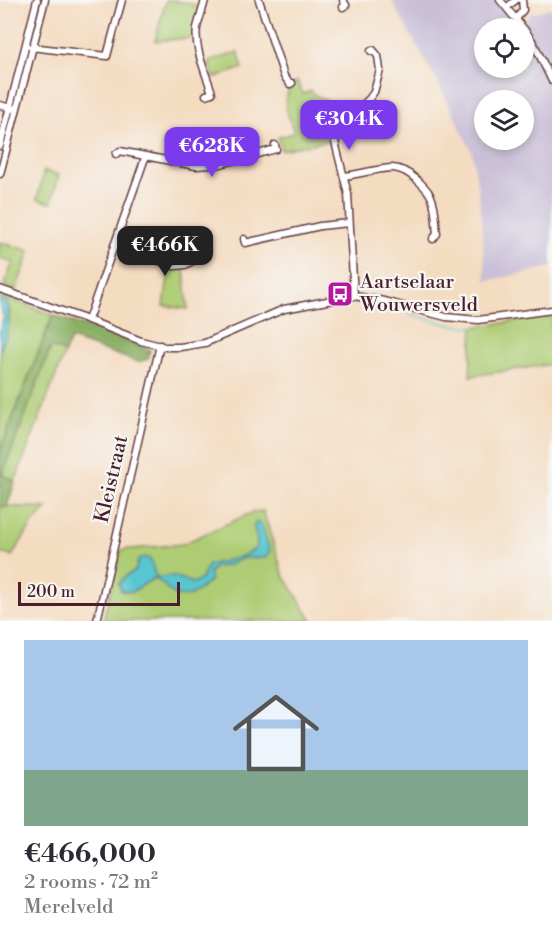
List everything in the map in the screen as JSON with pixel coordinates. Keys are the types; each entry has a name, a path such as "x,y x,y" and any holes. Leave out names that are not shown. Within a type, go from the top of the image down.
{"street":[{"path":"0,174 25,47 38,0"},
{"path":"0,146 33,48 45,0"},
{"path":"25,47 107,56 122,0"},
{"path":"205,0 197,27 197,36 212,93 206,95"},
{"path":"258,0 284,76 290,84 292,83"},
{"path":"500,0 515,18"},
{"path":"507,8 516,0"},
{"path":"517,18 523,10 522,0"},
{"path":"534,44 552,81"},
{"path":"354,296 348,194 335,142 341,126 374,92 380,70 378,56 373,50 371,51"},
{"path":"0,105 14,109"},
{"path":"116,154 120,151 145,158 208,167 276,149 275,145"},
{"path":"88,320 145,158"},
{"path":"345,176 392,168 410,174 429,193 433,201 437,234 433,239"},
{"path":"244,239 245,243 320,226 349,223"},
{"path":"114,245 174,266 185,265 196,259 195,256"},
{"path":"0,289 141,341 180,347 206,343 284,309 354,296 384,301 446,317 478,320 552,310"},
{"name":"Kleistraat","path":"97,621 160,345"}],"shaded area":[{"path":"391,0 500,0 515,18 474,18 474,78 534,78 534,18 528,18 530,14 552,7 552,267 486,281 480,203 472,152 437,81"}],"green space":[{"path":"166,0 199,6 192,38 155,41"},
{"path":"238,52 243,68 214,78 208,62"},
{"path":"297,81 303,94 311,91 332,103 343,117 335,127 332,140 281,150 278,137 294,133 286,99 287,93"},
{"path":"44,171 59,175 51,203 37,199"},
{"path":"0,242 30,251 16,290 4,286 13,262 0,258"},
{"path":"169,269 184,269 188,309 164,306"},
{"path":"0,295 53,315 0,450 0,351 10,311 7,302 0,299"},
{"path":"53,315 150,350 148,359 138,362 71,339 65,352 51,347 2,475 15,481 7,507 0,506 0,450"},
{"path":"552,316 552,364 470,376 473,327"},
{"path":"51,347 65,352 15,481 2,475"},
{"path":"0,506 48,508 33,523 12,556 0,553"},
{"path":"263,511 283,574 312,621 103,621 121,550 183,544 253,512"}],"water":[{"path":"0,299 7,302 9,321 0,351 0,330 4,316 0,308"},
{"path":"257,522 261,525 270,550 266,558 243,558 229,565 215,567 209,573 211,580 191,595 174,594 154,578 132,592 121,591 119,583 136,570 138,560 144,557 150,559 156,577 173,576 193,583 201,580 208,565 242,556 254,549 257,543 254,525"}],"waterway":[{"path":"294,312 322,306 359,303 446,324 473,327"}],"place":[{"name":"Aartselaar Wouwersveld","path":"340,294"}]}
